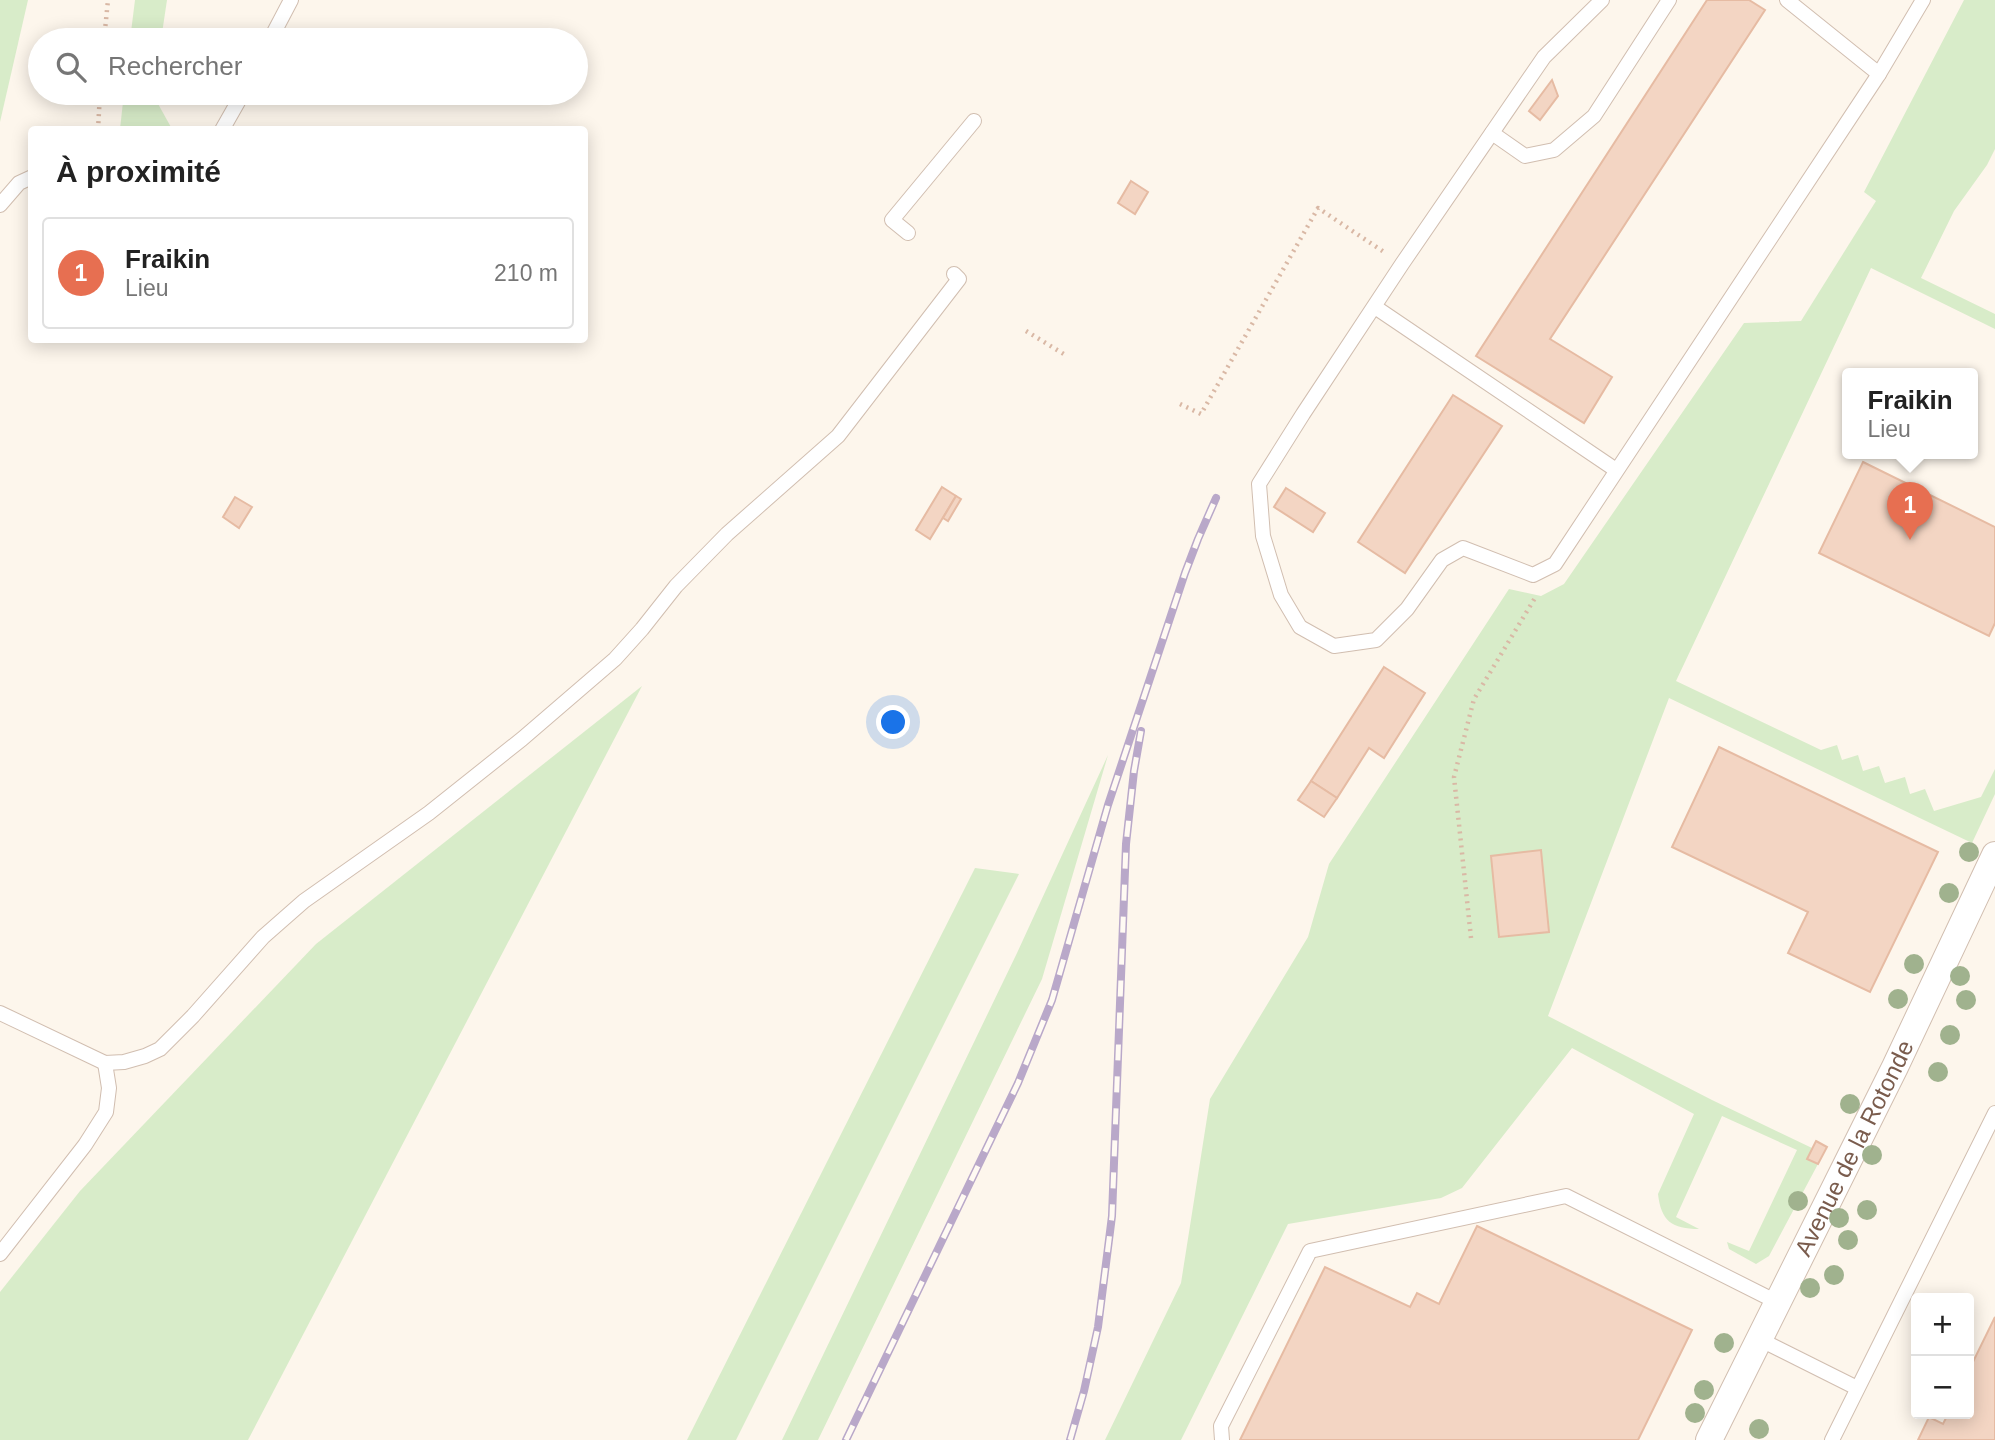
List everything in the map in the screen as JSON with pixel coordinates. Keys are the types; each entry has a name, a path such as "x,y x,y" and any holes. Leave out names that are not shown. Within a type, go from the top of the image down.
{"street":[{"name":"Avenue de la Rotonde","path":"1709,1440 1895,1067 1995,855"}],"lane":[{"path":"276,28 291,0"},
{"path":"1602,0 1544,57 1402,264 1259,484 1262,536 1281,595 1300,627 1334,646 1376,640 1407,608 1442,560 1463,548 1533,575 1555,564 1879,74 1923,0"},
{"path":"1492,134 1525,156 1554,150 1594,116 1670,0"},
{"path":"1787,0 1879,74"},
{"path":"224,126 236,105"},
{"path":"908,233 892,220 974,121"},
{"path":"0,205 9,192 28,179"},
{"path":"0,1013 105,1063 124,1062 160,1049 263,937 304,901 429,813 531,732 615,659 676,586 727,534 838,436 959,279 954,274"},
{"path":"1375,307 1616,470"},
{"path":"0,1254 85,1144 106,1112 109,1088 105,1063"},
{"path":"1832,1440 1995,1113"},
{"path":"1223,1440 1221,1426 1310,1251 1566,1196 1777,1302"},
{"path":"1759,1339 1857,1388"}],"path":[{"path":"105,28 108,0"},
{"path":"98,126 99,105"},
{"path":"1180,404 1201,414 1318,208 1402,264"},
{"path":"1026,331 1067,356"},
{"path":"1471,938 1454,777 1474,699 1555,564"}],"green space":[{"path":"0,0 28,0 0,122"},
{"path":"135,0 167,0 163,28 132,28"},
{"path":"1964,0 1995,0 1995,149 1987,165 1954,211 1921,278 1995,314 1995,329 1871,268 1676,681 1821,750 1837,745 1842,760 1858,755 1863,771 1879,766 1885,783 1905,777 1910,794 1925,789 1934,811 1981,797 1995,769 1995,794 1972,843 1669,698 1548,1016 1812,1148 1808,1159 1818,1164 1769,1256 1756,1264 1729,1249 1727,1242 1749,1251 1797,1150 1722,1116 1676,1217 1699,1229 1675,1225 1665,1217 1658,1194 1694,1114 1572,1048 1462,1188 1441,1198 1288,1224 1181,1440 1105,1440 1181,1283 1210,1099 1308,937 1329,864 1509,589 1541,596 1564,584 1744,323 1801,321 1876,201 1864,192"},
{"path":"123,105 159,105 170,126 120,126"},
{"path":"642,686 248,1440 0,1440 0,1292 80,1191 316,944"},
{"path":"1108,755 1042,979 818,1440 782,1440 1017,953"},
{"path":"975,868 1019,874 736,1440 687,1440"}],"building":[{"path":"1707,0 1749,0 1765,10 1550,339 1612,377 1584,423 1476,356"},
{"path":"1552,80 1558,96 1540,120 1529,111"},
{"path":"1131,181 1148,192 1135,214 1118,203"},
{"path":"1453,395 1502,426 1405,573 1358,542"},
{"path":"1863,462 1995,527 1995,623 1989,636 1819,553"},
{"path":"942,487 956,496 930,539 916,530"},
{"path":"1286,488 1325,513 1313,532 1274,507"},
{"path":"956,496 961,499 948,521 943,518"},
{"path":"235,497 252,507 239,528 223,517"},
{"path":"1384,667 1425,693 1384,758 1369,748 1337,798 1311,781"},
{"path":"1719,747 1938,852 1870,992 1788,953 1808,912 1672,847"},
{"path":"1311,781 1337,798 1324,817 1298,800"},
{"path":"1541,850 1549,932 1499,937 1491,856"},
{"path":"1816,1141 1827,1147 1818,1164 1807,1159"},
{"path":"1477,1226 1692,1330 1638,1440 1240,1440 1325,1267 1410,1307 1417,1293 1439,1304"},
{"path":"1995,1317 1995,1440 1918,1440 1928,1419 1943,1424 1946,1419 1974,1419 1974,1360"}],"railway":[{"path":"846,1440 1018,1083 1052,1000 1108,805 1185,573 1216,498"},
{"path":"1070,1440 1098,1327 1112,1216 1126,844 1141,731"}],"place":[{"name":"Fraikin","path":"1910,540"}]}
